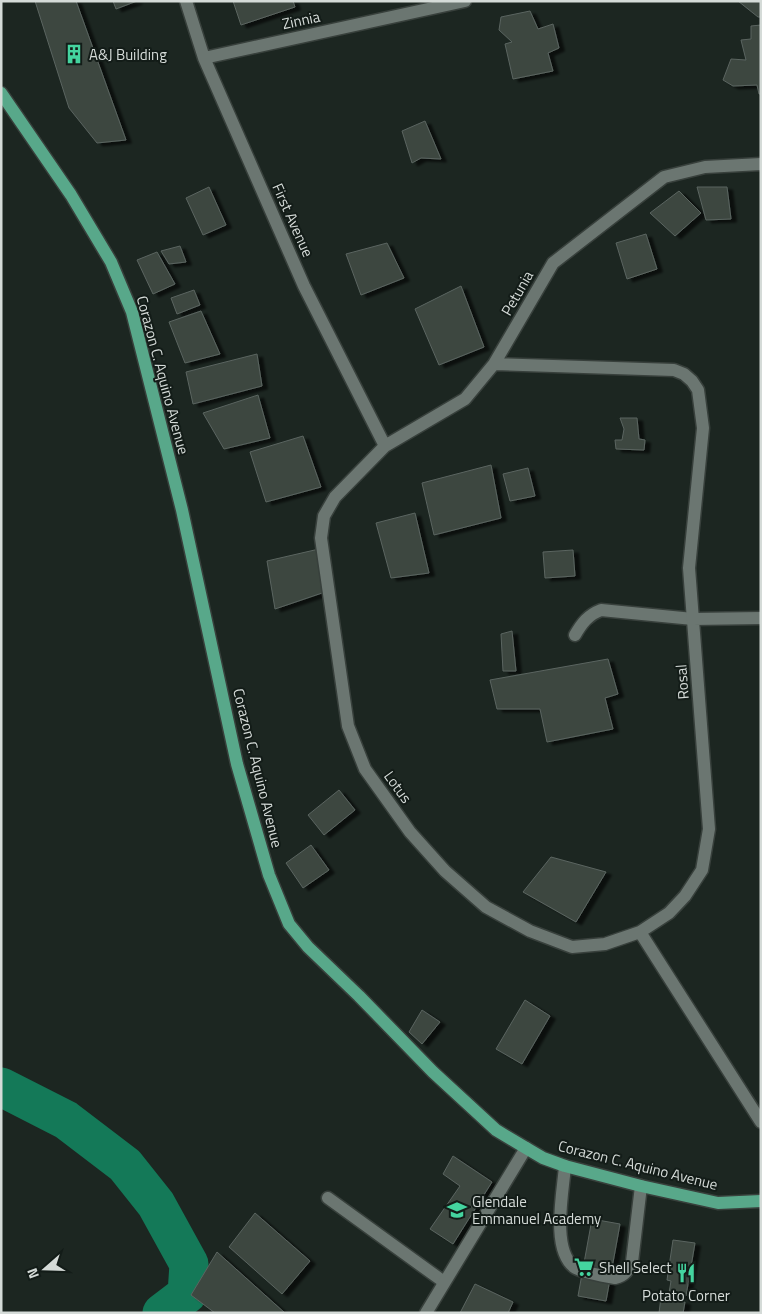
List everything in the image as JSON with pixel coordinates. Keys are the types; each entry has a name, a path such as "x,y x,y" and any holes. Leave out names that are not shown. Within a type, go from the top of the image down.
{"main road":[{"name":"Corazon C. Aquino Avenue","path":"1,93 5,106 71,195 111,262 132,312 182,510 237,764 252,823 269,876 289,924 308,947 433,1072 496,1130 526,1148 543,1158 565,1166 641,1186 718,1203 761,1202"}],"street":[{"name":"First Avenue","path":"186,1 204,58 304,286 385,446"},
{"name":"Zinnia","path":"204,58 465,1"},
{"name":"Petunia","path":"335,497 385,446 465,400 494,364 553,263 664,177 705,167 761,164"},
{"name":"Rosal","path":"494,364 674,370 684,374 698,390 703,428 689,568 709,828 702,870 685,896 669,913 640,932"},
{"name":"Lotus","path":"335,497 324,516 322,538 348,726 364,768 410,832 439,865 486,907 530,931 572,947 605,944 640,932"},
{"path":"575,635 591,614 601,610 693,619 761,618"},
{"path":"640,932 761,1122"},
{"path":"426,1313 526,1148"},
{"path":"565,1166 560,1234 563,1250 569,1262 576,1269 615,1278 621,1277 628,1271 632,1262 641,1186"},
{"path":"328,1198 444,1282"}],"building":[{"name":"A&J Building","path":"35,1 76,1 126,140 97,143 69,108"},
{"path":"113,1 137,1 116,9"},
{"path":"233,1 293,1 295,7 241,25"},
{"path":"738,1 761,1 761,17 758,17"},
{"path":"530,11 538,29 553,24 559,48 548,53 553,71 513,79 505,44 512,42 499,30 501,17"},
{"path":"761,25 761,94 759,94 757,85 733,86 723,80 731,59 746,60 741,40 751,39 751,26"},
{"path":"425,121 441,159 421,158 412,163 402,131"},
{"path":"209,187 226,225 203,235 186,198"},
{"path":"697,187 727,187 731,219 706,220"},
{"path":"679,191 701,213 675,236 650,213"},
{"path":"646,234 657,269 627,279 616,243"},
{"path":"387,243 404,278 361,295 346,254"},
{"path":"180,246 186,262 169,264 161,251"},
{"path":"157,252 175,284 153,294 137,260"},
{"path":"461,286 484,347 439,365 415,309"},
{"path":"194,290 200,305 177,314 171,298"},
{"path":"201,311 220,354 185,363 169,322"},
{"path":"257,354 262,386 193,404 186,372"},
{"path":"258,395 270,438 224,449 203,413"},
{"path":"620,418 637,418 639,439 645,440 644,450 616,449 615,440 622,440 624,429"},
{"path":"303,436 321,487 266,502 250,452"},
{"path":"491,465 501,518 434,535 422,483"},
{"path":"528,468 535,496 510,501 503,474"},
{"path":"415,513 429,573 391,578 376,523"},
{"path":"319,549 325,592 275,609 267,561"},
{"path":"573,550 575,576 545,578 543,552"},
{"path":"512,631 516,671 503,671 501,634"},
{"path":"608,659 618,694 605,698 613,729 547,742 540,709 497,709 490,680"},
{"path":"339,790 355,810 324,835 308,815"},
{"path":"311,845 329,870 303,888 286,863"},
{"path":"551,857 606,872 576,922 523,892"},
{"path":"525,1000 550,1016 522,1064 496,1049"},
{"path":"422,1010 440,1022 422,1044 409,1032"},
{"path":"453,1156 492,1182 453,1244 430,1229 460,1186 443,1174"},
{"path":"255,1213 310,1261 282,1294 229,1247"},
{"path":"592,1219 620,1224 606,1301 578,1296"},
{"path":"673,1240 695,1243 686,1296 669,1293 671,1281 667,1280"},
{"path":"217,1252 285,1313 215,1313 191,1295"},
{"path":"475,1284 513,1302 508,1313 460,1313"},
{"path":"661,1297 685,1302 683,1313 659,1313"}],"waterway":[{"path":"1,1087 66,1120 125,1165 156,1204 189,1264 187,1294 162,1313"}],"place":[{"name":"A&J Building","path":"74,54"},
{"name":"Glendale Emmanuel Academy","path":"457,1210"},
{"name":"Shell Select","path":"584,1267"},
{"name":"Potato Corner","path":"686,1273"}]}
